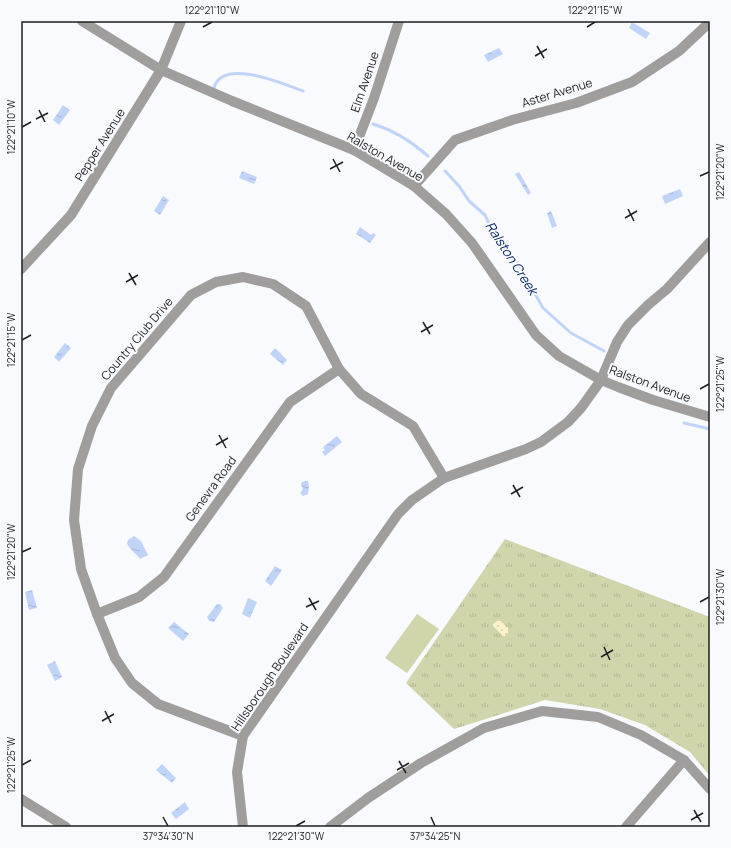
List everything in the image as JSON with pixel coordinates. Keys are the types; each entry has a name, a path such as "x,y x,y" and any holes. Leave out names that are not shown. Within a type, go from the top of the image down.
{"street":[{"name":"Ralston Avenue","path":"82,21 161,70 232,101 354,150 414,186 446,214 472,243 536,335 559,356 601,380 653,400 710,417"},
{"name":"Pepper Avenue","path":"21,269 72,216 161,70 181,21"},
{"name":"Elm Avenue","path":"354,150 374,98 399,21"},
{"name":"Aster Avenue","path":"414,186 455,140 512,120 576,103 632,82 679,52 710,22"},
{"name":"Hillsborough Boulevard","path":"243,827 238,772 243,736 398,514 412,500 444,478 526,449 541,442 568,422 581,408 601,380 617,342 628,325 708,247"},
{"name":"Country Club Drive","path":"243,736 158,704 132,683 115,658 97,614 81,569 74,520 78,469 92,426 111,388 191,295 216,282 243,277 273,284 306,306 340,369 361,394 413,426 444,478"},
{"name":"Genevra Road","path":"97,614 139,597 164,577 290,402 340,369"},
{"path":"330,827 368,798 421,763 484,728 542,711 598,717 641,735 684,760 710,789"},
{"path":"626,827 684,760"},
{"path":"21,799 66,827"}],"green space":[{"path":"505,539 710,617 710,776 690,752 645,725 600,709 545,700 454,729 406,683"},
{"path":"417,614 439,629 407,673 385,658"}],"sand":[{"path":"497,621 501,621 508,628 508,633 505,636 503,636 493,626 493,624"}],"water":[{"path":"632,22 650,33 646,39 629,28"},
{"path":"499,48 503,54 488,62 484,55"},
{"path":"63,105 70,110 59,125 53,120"},
{"path":"242,171 257,177 254,184 239,178"},
{"path":"519,172 531,193 528,195 515,174"},
{"path":"680,189 683,196 665,204 662,196"},
{"path":"163,196 169,200 160,215 154,211"},
{"path":"551,211 557,226 552,228 547,213"},
{"path":"360,227 371,235 373,233 376,235 370,243 356,234"},
{"path":"65,343 71,348 59,362 54,357"},
{"path":"275,348 287,360 283,365 270,354"},
{"path":"337,436 342,442 325,456 322,452 325,450 323,447"},
{"path":"308,481 309,488 308,494 303,496 300,493 303,489 301,485 302,482"},
{"path":"134,536 141,541 148,555 140,559 129,548 127,543 128,540"},
{"path":"275,566 282,570 271,586 265,581"},
{"path":"32,590 37,608 29,610 25,592"},
{"path":"248,598 257,602 250,618 242,614"},
{"path":"217,604 220,604 223,608 214,622 209,621 207,617"},
{"path":"174,622 189,634 183,641 168,628"},
{"path":"55,661 62,677 55,681 47,665"},
{"path":"162,764 176,778 172,783 156,770"},
{"path":"185,802 189,809 176,819 171,813"}],"waterway":[{"name":"Ralston Creek","path":"214,88 219,79 229,74 241,73 269,79 303,91"},
{"name":"Ralston Creek","path":"373,124 402,137 428,156"},
{"name":"Ralston Creek","path":"445,171 459,186 469,201 485,215 495,237 519,265 543,308 571,333 604,351"},
{"name":"Ralston Creek","path":"620,372 682,396"},
{"name":"Ralston Creek","path":"684,423 710,429"}]}
